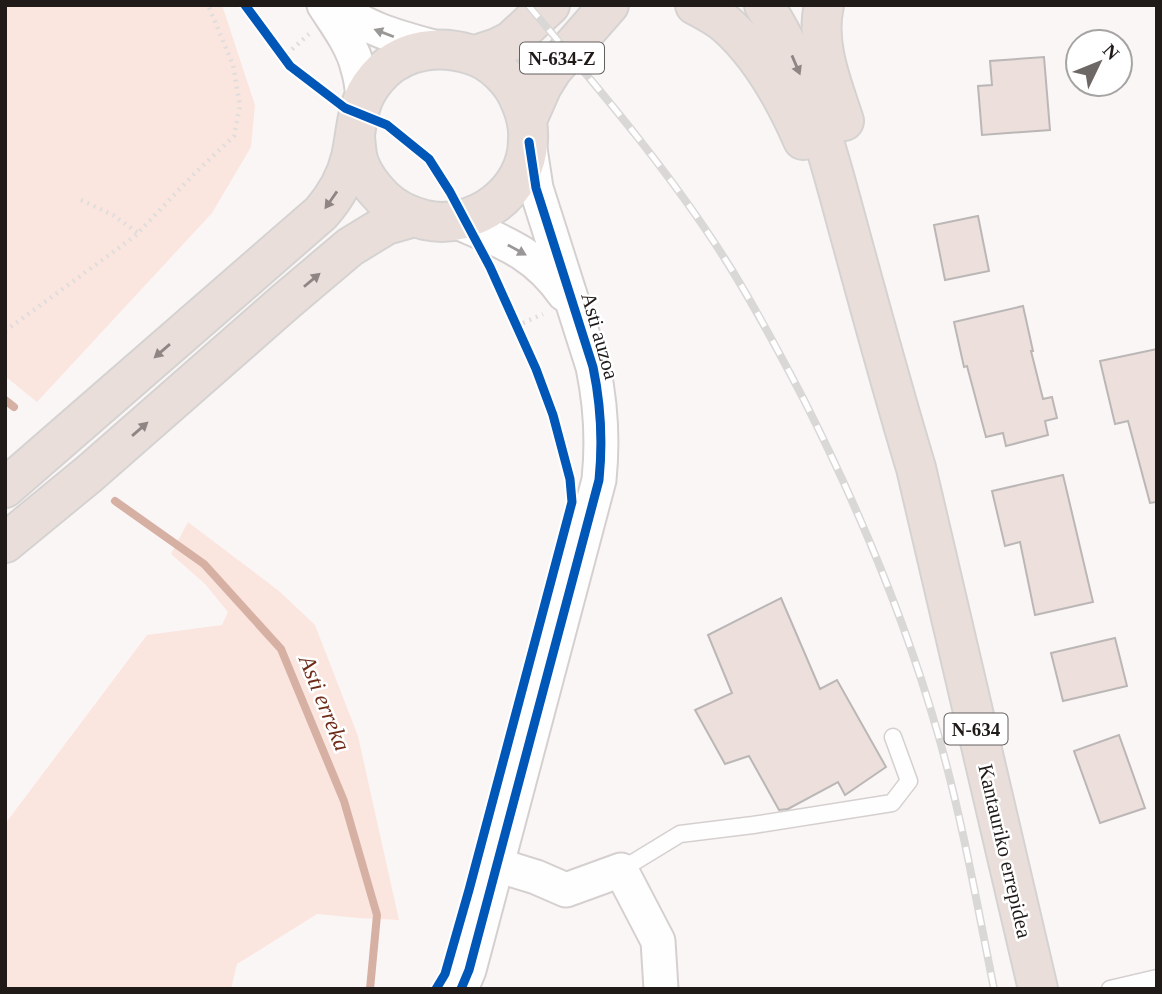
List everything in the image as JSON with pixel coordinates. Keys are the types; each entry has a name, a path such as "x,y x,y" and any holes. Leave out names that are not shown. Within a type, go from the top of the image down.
{"highway":[{"path":"475,55 511,41 550,5"},
{"name":"N-634-Z","path":"511,41 536,28 566,5"},
{"path":"695,5 726,24 766,71 792,115 831,208 849,231"},
{"name":"N-634","path":"764,5 783,36 806,88 827,152 916,468"},
{"name":"N-634","path":"824,5 821,20 823,46 869,202 900,362 916,468"},
{"name":"N-634-Z","path":"528,131 542,86 552,70 612,7"},
{"path":"5,488 321,213 333,198 351,158 357,116 363,97 386,68 419,51 438,48 475,55 500,71 518,93 528,131 524,165 513,186 497,202 477,215 455,221 434,222 414,217 390,205 371,186 359,163 355,136"},
{"path":"5,543 89,474 351,247 386,225 414,217"},
{"path":"5,464 104,402"},
{"name":"Kantauriko errepidea","path":"916,468 1038,989"},
{"path":"5,568 89,474"}],"street":[{"path":"336,5 364,24 387,34 438,48"},
{"path":"318,18 344,35 358,67 363,97"},
{"name":"Asti auzoa","path":"528,131 537,188 563,310"},
{"name":"Asti auzoa","path":"455,221 533,258 555,280 563,310 588,346 599,395 602,443 599,480 469,970 461,989"},
{"path":"497,865 566,890 621,870 658,941 661,989"}],"lane":[{"path":"621,870 680,834 892,803 909,781 893,737"},
{"path":"1110,989 1157,978"}],"path":[{"path":"5,331 138,233 234,136 240,106 233,65 208,5"},
{"path":"287,54 318,18"},
{"path":"275,46 290,66"},
{"path":"81,200 113,215 138,233"},
{"path":"513,318 521,327 563,310"}],"shaded area":[{"path":"5,5 222,5 255,105 251,147 212,213 37,402 5,376"},
{"path":"188,522 279,591 315,625 358,736 399,920 317,914 237,964 231,989 5,989 5,824 147,635 222,625 228,612 205,584 171,554"}],"building":[{"path":"1044,57 1050,130 982,135 978,86 992,85 990,61"},
{"path":"978,216 989,271 945,280 934,225"},
{"path":"1023,306 1043,399 1052,397 1057,418 1045,421 1048,435 1006,446 1003,433 986,437 967,366 964,367 954,322"},
{"path":"1157,349 1157,502 1150,503 1128,421 1115,424 1100,361"},
{"path":"1063,475 1093,602 1035,615 1020,542 1005,546 992,491"},
{"path":"781,598 820,689 837,680 886,767 845,795 838,782 788,809 779,810 749,756 725,764 695,710 732,693 708,635"},
{"path":"1115,638 1127,686 1063,701 1051,653"},
{"path":"1119,735 1145,808 1100,823 1074,751"}],"waterway":[{"name":"Asti erreka","path":"5,400 14,407"},
{"name":"Asti erreka","path":"115,501 204,564 281,649 344,801 377,915 370,989"}],"railway":[{"path":"528,5 631,129 703,226 756,311 824,440 879,564 925,691 969,861 994,989"}],"cycle path":[{"path":"245,5 290,66 345,108 387,125 429,159 490,267 536,369 553,415 570,479 572,502 469,890 445,974 436,989"},
{"path":"461,989 469,970 599,480 601,437 593,367 536,188 529,142"}]}
